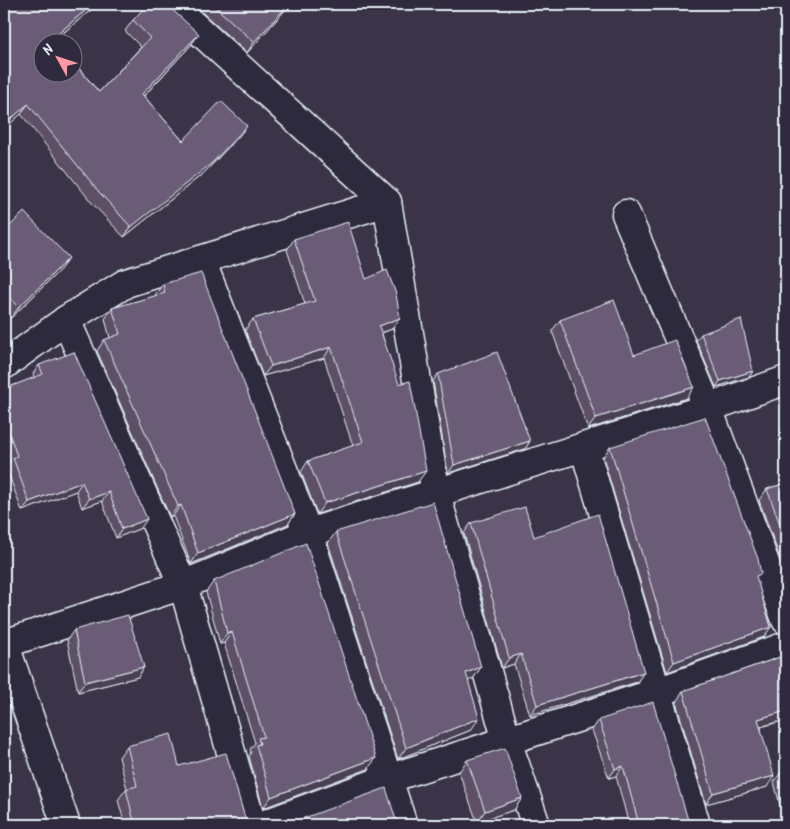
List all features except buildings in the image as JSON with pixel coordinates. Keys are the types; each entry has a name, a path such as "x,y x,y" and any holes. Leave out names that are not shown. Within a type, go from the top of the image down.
{"street":[{"path":"170,4 387,202 436,494 507,741 536,825"},
{"path":"4,365 66,320 126,283 387,202"},
{"path":"626,214 708,408 786,620"},
{"path":"201,260 308,533 403,825"},
{"path":"66,320 183,586 252,825"},
{"path":"66,825 4,643 183,586 308,533 708,408 786,380"},
{"path":"584,447 655,693 696,825"},
{"path":"263,825 387,779 655,693 786,646"}]}
